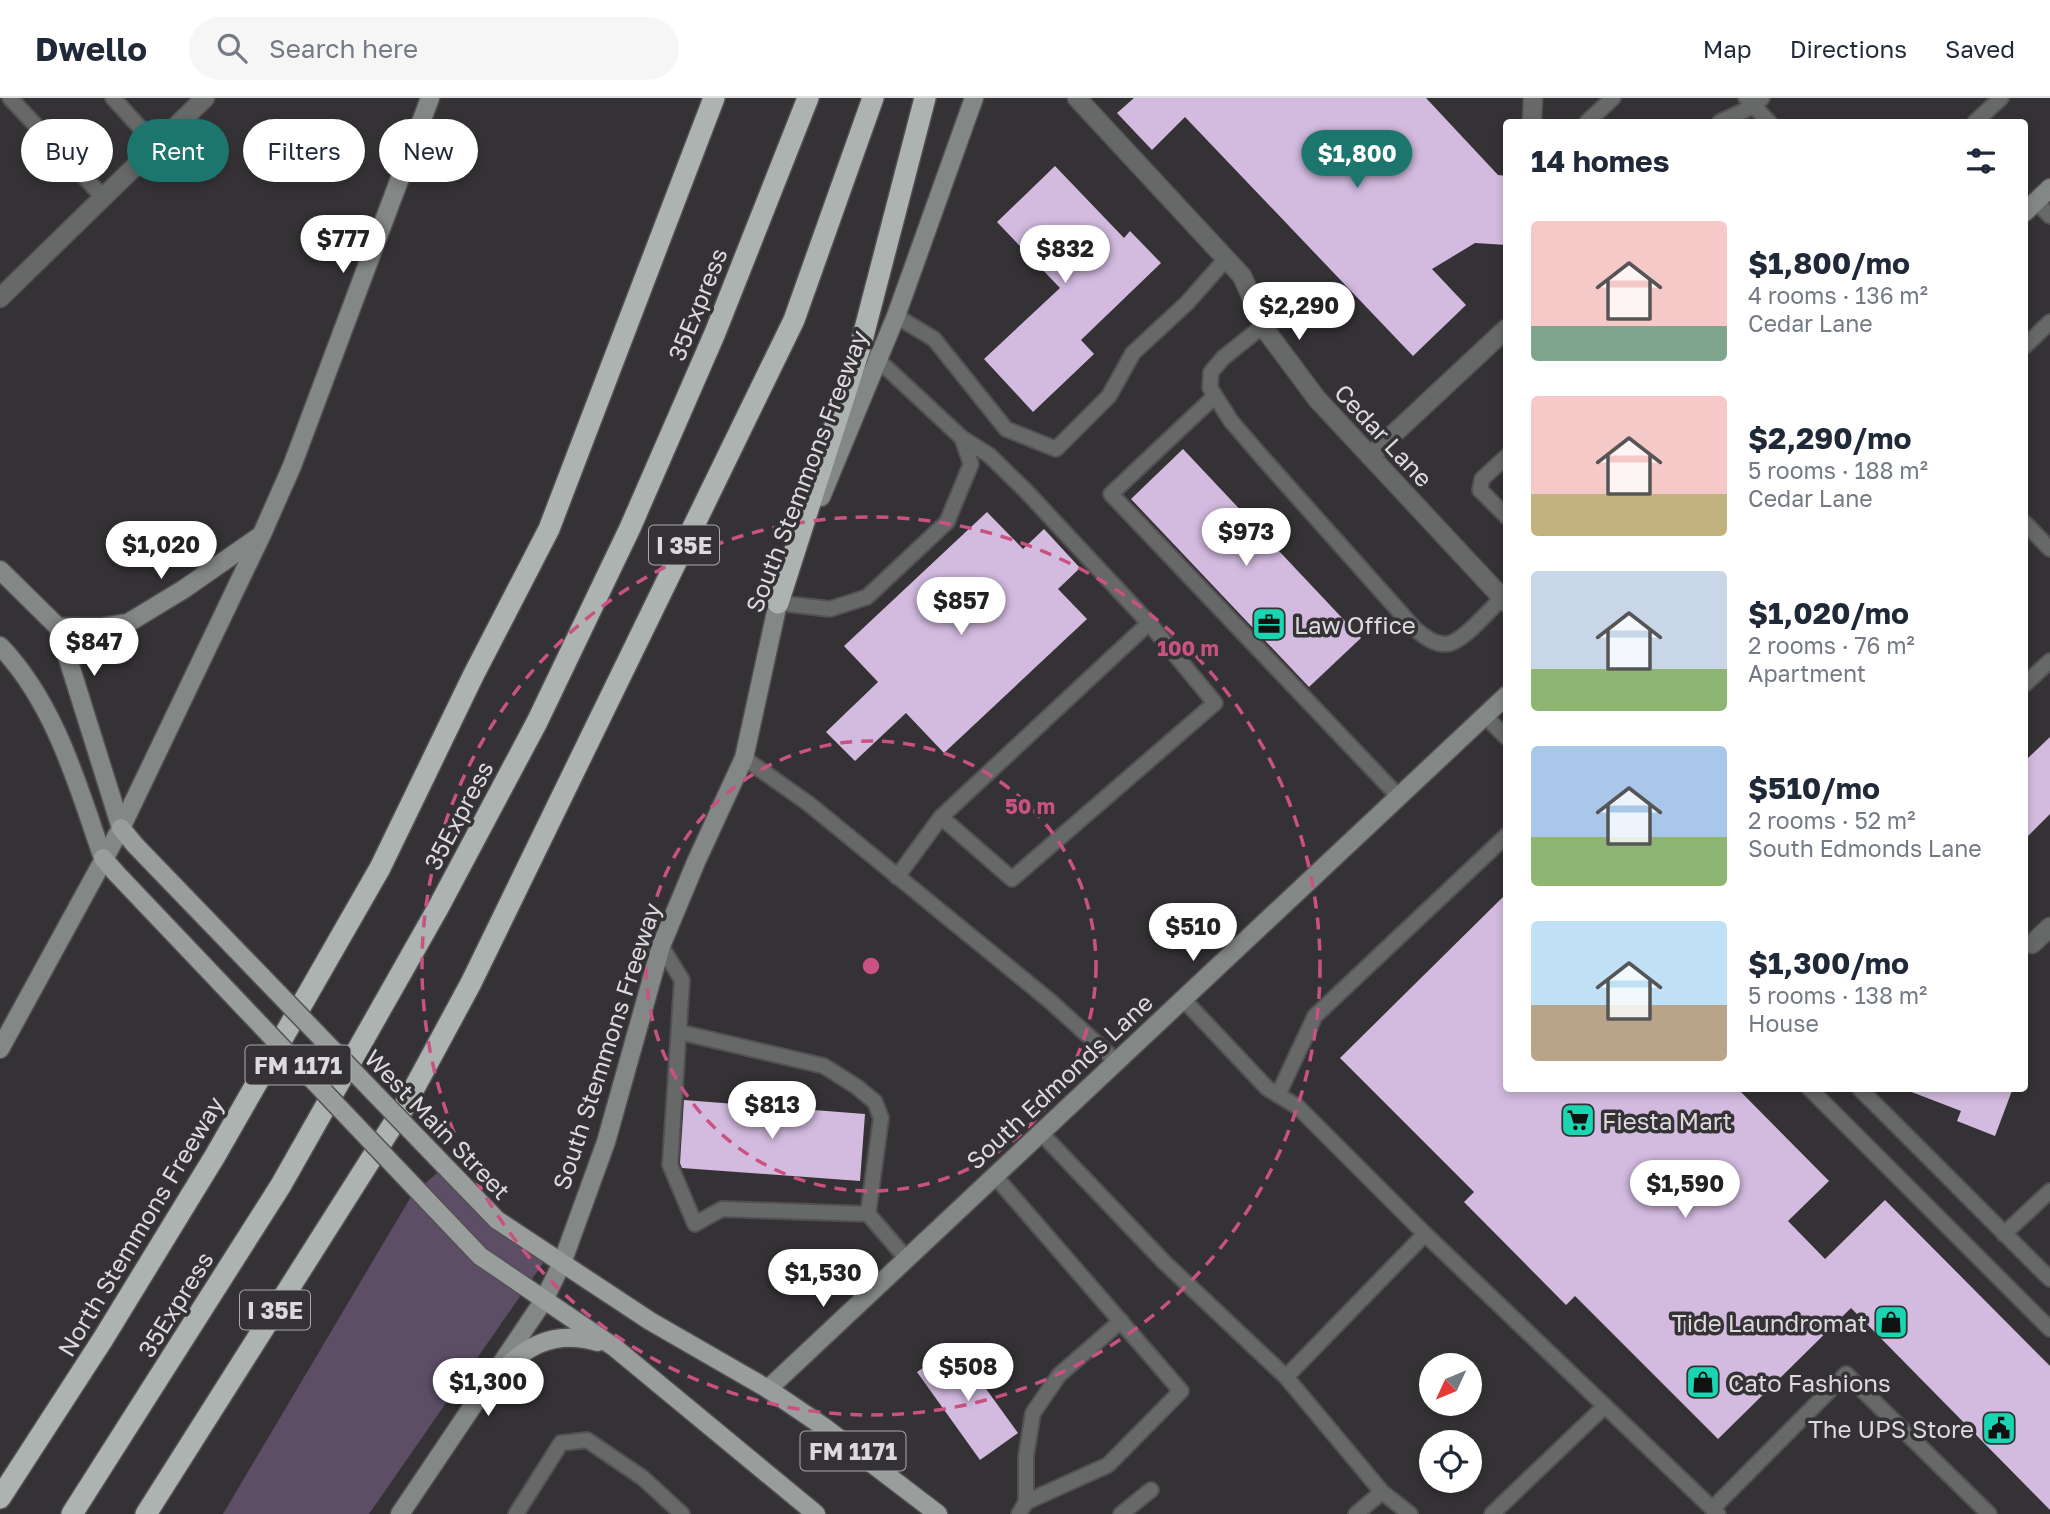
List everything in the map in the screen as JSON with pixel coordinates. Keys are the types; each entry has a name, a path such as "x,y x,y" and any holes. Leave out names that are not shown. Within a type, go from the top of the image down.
{"highway":[{"name":"North Stemmons Freeway","path":"0,1498 103,1339 215,1156 380,868 473,676 549,529 714,98"},
{"name":"35Express","path":"72,1514 288,1173 438,908 537,722 630,528 710,345 807,98"},
{"name":"I 35E","path":"146,1514 404,1107 471,983 794,320 873,98"},
{"path":"778,603 861,344 925,98"}],"main road":[{"path":"0,1049 121,828 262,534 292,466 430,98"},
{"name":"South Stemmons Freeway","path":"562,1263 606,1142 662,946 696,862 744,758 778,603 896,316 974,98"},
{"path":"2030,206 2050,188"},
{"path":"58,627 102,627 128,623 184,589 262,534"},
{"name":"West Main Street","path":"0,570 58,627 121,828 497,1220 650,1321 768,1389 824,1427 938,1514"},
{"path":"0,646 38,697 70,763 103,858"},
{"name":"South Edmonds Lane","path":"768,1389 1503,699"},
{"name":"FM 1171","path":"103,858 480,1256 614,1348 816,1514"},
{"path":"400,1514 544,1300 562,1263"},
{"path":"490,1381 520,1353 558,1337 579,1337 614,1348"}],"street":[{"path":"183,119 205,98"},
{"name":"Cedar Lane","path":"1077,98 1242,276 1264,326 1317,400 1503,599"},
{"path":"1532,119 1533,98"},
{"path":"0,298 127,174"},
{"path":"1370,456 1503,332"},
{"path":"2032,944 2050,927"}],"lane":[{"path":"10,98 103,198"},
{"path":"113,98 132,119"},
{"path":"1590,119 1613,98"},
{"path":"1978,119 2001,98"},
{"path":"1725,119 1754,101 1767,119"},
{"path":"2030,206 2050,216"},
{"path":"896,316 934,339 1006,429 1056,449 1109,396 1133,353 1186,303 1226,259"},
{"path":"2028,343 2050,322"},
{"path":"1264,326 1223,358 1211,372 1210,388 1231,421 1261,456 1415,629 1432,642 1447,645 1458,640 1503,601"},
{"path":"861,344 962,438 989,455 1025,490 1149,623 1215,702 1012,878 942,817"},
{"path":"1215,396 1111,494 1398,796"},
{"path":"778,603 830,609 867,597 947,522 971,464 962,438"},
{"path":"1503,460 1482,479 1480,490 1503,513"},
{"path":"2028,526 2050,549"},
{"path":"897,877 942,817 1149,623"},
{"path":"2028,681 2050,661"},
{"path":"1485,716 1503,734"},
{"path":"744,758 808,804 1050,1001 1116,1061"},
{"path":"1278,1095 1315,1016 1503,839"},
{"path":"662,946 682,980 670,1165 695,1224 722,1209 868,1214 906,1258"},
{"path":"1183,999 1267,1088 1298,1107 1425,1234 1715,1511 1846,1374 1989,1514"},
{"path":"679,1032 824,1066 875,1102 881,1118 868,1214"},
{"path":"1813,1092 2050,1329"},
{"path":"1862,1092 2050,1279"},
{"path":"1040,1132 1164,1262 1286,1377 1382,1492 1410,1514"},
{"path":"994,1175 1181,1391 1108,1465 1023,1508"},
{"path":"2004,1234 2050,1191"},
{"path":"1286,1377 1425,1234"},
{"path":"1023,1508 1033,1413 1059,1376 1121,1321"},
{"path":"1492,1514 1605,1406"},
{"path":"516,1514 561,1443 587,1440 643,1478 682,1514"},
{"path":"1121,1514 1151,1490"},
{"path":"1356,1514 1382,1492"}],"shaded area":[{"path":"452,1160 546,1259 369,1514 223,1514 412,1195"}],"building":[{"path":"1134,98 1426,98 1498,175 1503,176 1503,245 1475,243 1432,269 1466,305 1413,356 1185,117 1152,150 1117,113"},
{"path":"1055,166 1124,238 1130,231 1161,263 1081,340 1094,354 1033,412 984,359 1060,288 997,222"},
{"path":"1183,449 1361,638 1309,687 1131,499"},
{"path":"987,512 1023,549 1044,529 1080,568 1058,589 1087,619 944,753 906,713 855,761 826,732 878,682 844,646"},
{"path":"2050,737 2050,814 2028,836 2028,758"},
{"path":"1503,897 1503,1092 1741,1092 1829,1181 1788,1221 1825,1259 1885,1200 2050,1366 2050,1510 1851,1308 1718,1439 1575,1296 1566,1305 1464,1202 1474,1192 1340,1058"},
{"path":"1912,1092 2012,1092 1995,1136 1957,1121 1961,1111"},
{"path":"684,1100 865,1114 860,1181 682,1168 680,1163"},
{"path":"955,1346 1018,1433 980,1460 917,1372"}],"place":[{"name":"Law Office","path":"1269,624"},
{"name":"Fiesta Mart","path":"1578,1120"},
{"name":"Tide Laundromat","path":"1891,1322"},
{"name":"Cato Fashions","path":"1703,1382"},
{"name":"The UPS Store","path":"1999,1428"}]}
